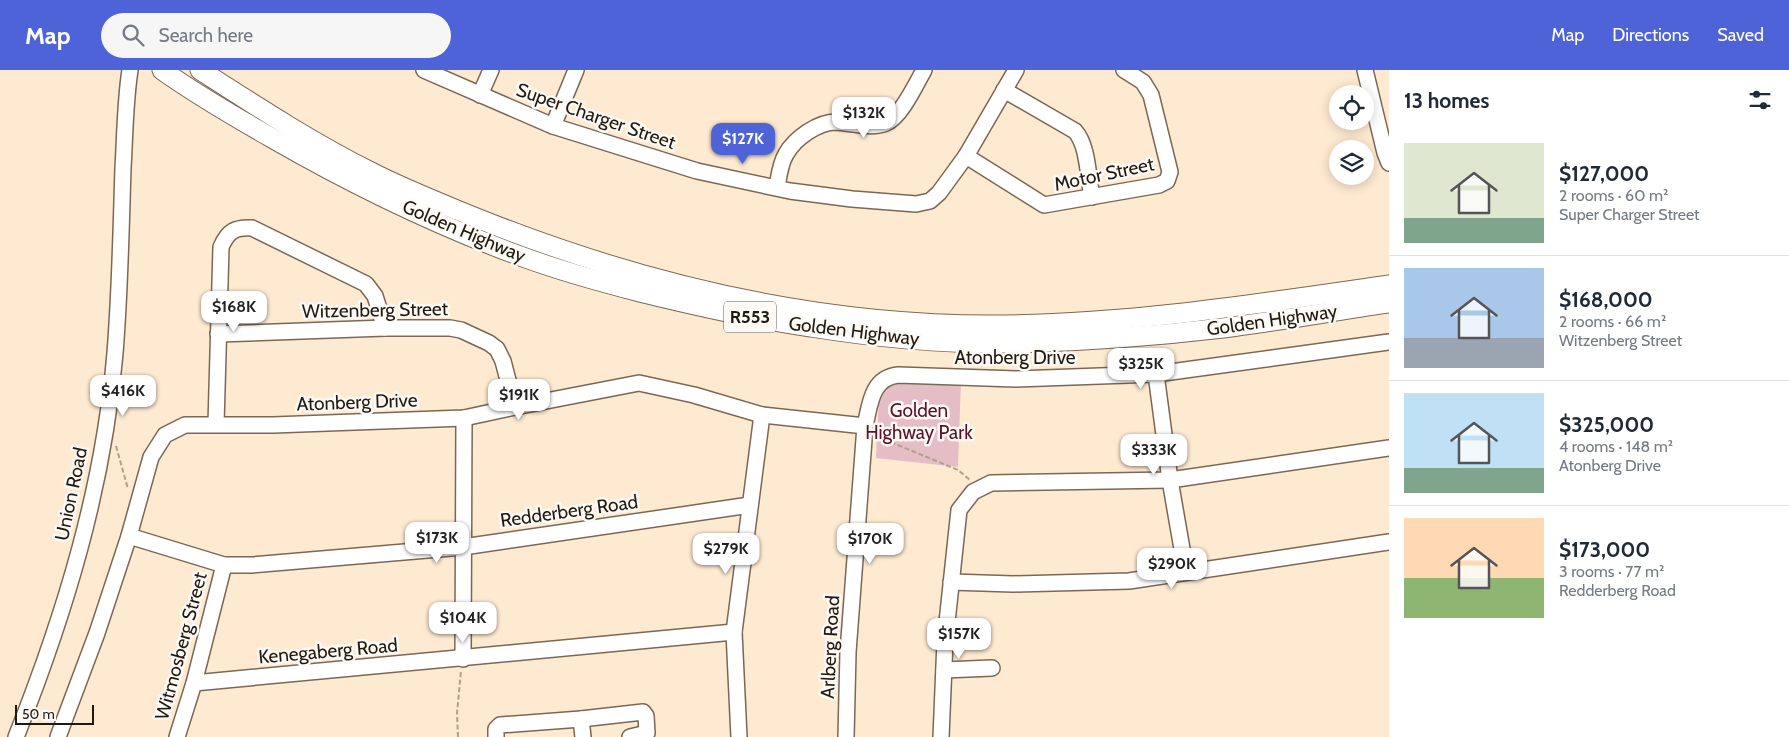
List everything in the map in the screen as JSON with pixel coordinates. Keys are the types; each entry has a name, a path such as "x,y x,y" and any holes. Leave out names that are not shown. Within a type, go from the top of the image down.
{"main road":[{"name":"Golden Highway","path":"162,70 233,116 311,161 367,190 441,224 523,257 596,280 730,313 781,323 873,336 940,341 1015,343 1106,338 1221,328 1389,303"},
{"name":"Golden Highway","path":"200,70 295,132 373,173 438,203 514,233 610,266 724,295 789,307 939,324 1101,322 1202,312 1389,285"}],"street":[{"name":"Union Road","path":"16,737 70,587 96,480 108,417 115,354 130,70"},
{"name":"Super Charger Street","path":"424,70 553,126 697,171 790,191 852,199 922,204 930,201 939,193 966,156 1016,70"},
{"path":"480,95 491,70"},
{"path":"553,126 576,70"},
{"path":"777,187 781,165 786,154 799,139 826,123 877,125 888,122 901,107 924,70"},
{"name":"Motor Street","path":"966,156 1044,205 1153,187 1164,183 1169,177 1169,167 1151,95 1143,82 1124,70"},
{"path":"1366,70 1384,153 1389,163"},
{"path":"1004,90 1075,131 1082,143 1092,197"},
{"path":"216,424 221,246 229,233 237,229 252,228 366,284 375,296 386,328"},
{"name":"Witzenberg Street","path":"218,334 386,328 455,328 489,343 496,349 503,361 515,407"},
{"name":"Atonberg Drive","path":"880,382 888,377 898,375 1016,379 1156,374 1389,342"},
{"path":"1156,374 1170,480 1186,572"},
{"name":"Arlberg Road","path":"846,737 848,652 865,432 874,392 880,382"},
{"name":"Atonberg Drive","path":"58,737 97,633 129,536 151,457 161,440 176,428 185,425 464,418 639,383 694,395 762,415 865,432"},
{"path":"739,737 734,632 762,415"},
{"path":"462,659 464,418"},
{"path":"941,737 950,582 959,510 969,495 985,486 1170,480 1389,448"},
{"name":"Redderberg Road","path":"129,536 224,565 463,547 750,505"},
{"path":"950,582 1013,584 1120,581 1389,542"},
{"name":"Witmosberg Street","path":"177,737 194,683 224,565"},
{"name":"Kenegaberg Road","path":"194,683 734,632"},
{"path":"944,670 992,668"},
{"path":"496,737 496,729 500,726 643,712 646,716 647,733 630,737"},
{"path":"581,719 583,737"}],"path":[{"path":"865,432 958,470 985,486"},
{"path":"116,446 135,513"},
{"path":"458,737 457,713 462,659"}],"green space":[{"name":"Golden Highway Park","path":"905,379 961,380 958,467 876,458 879,394 889,383"}]}
